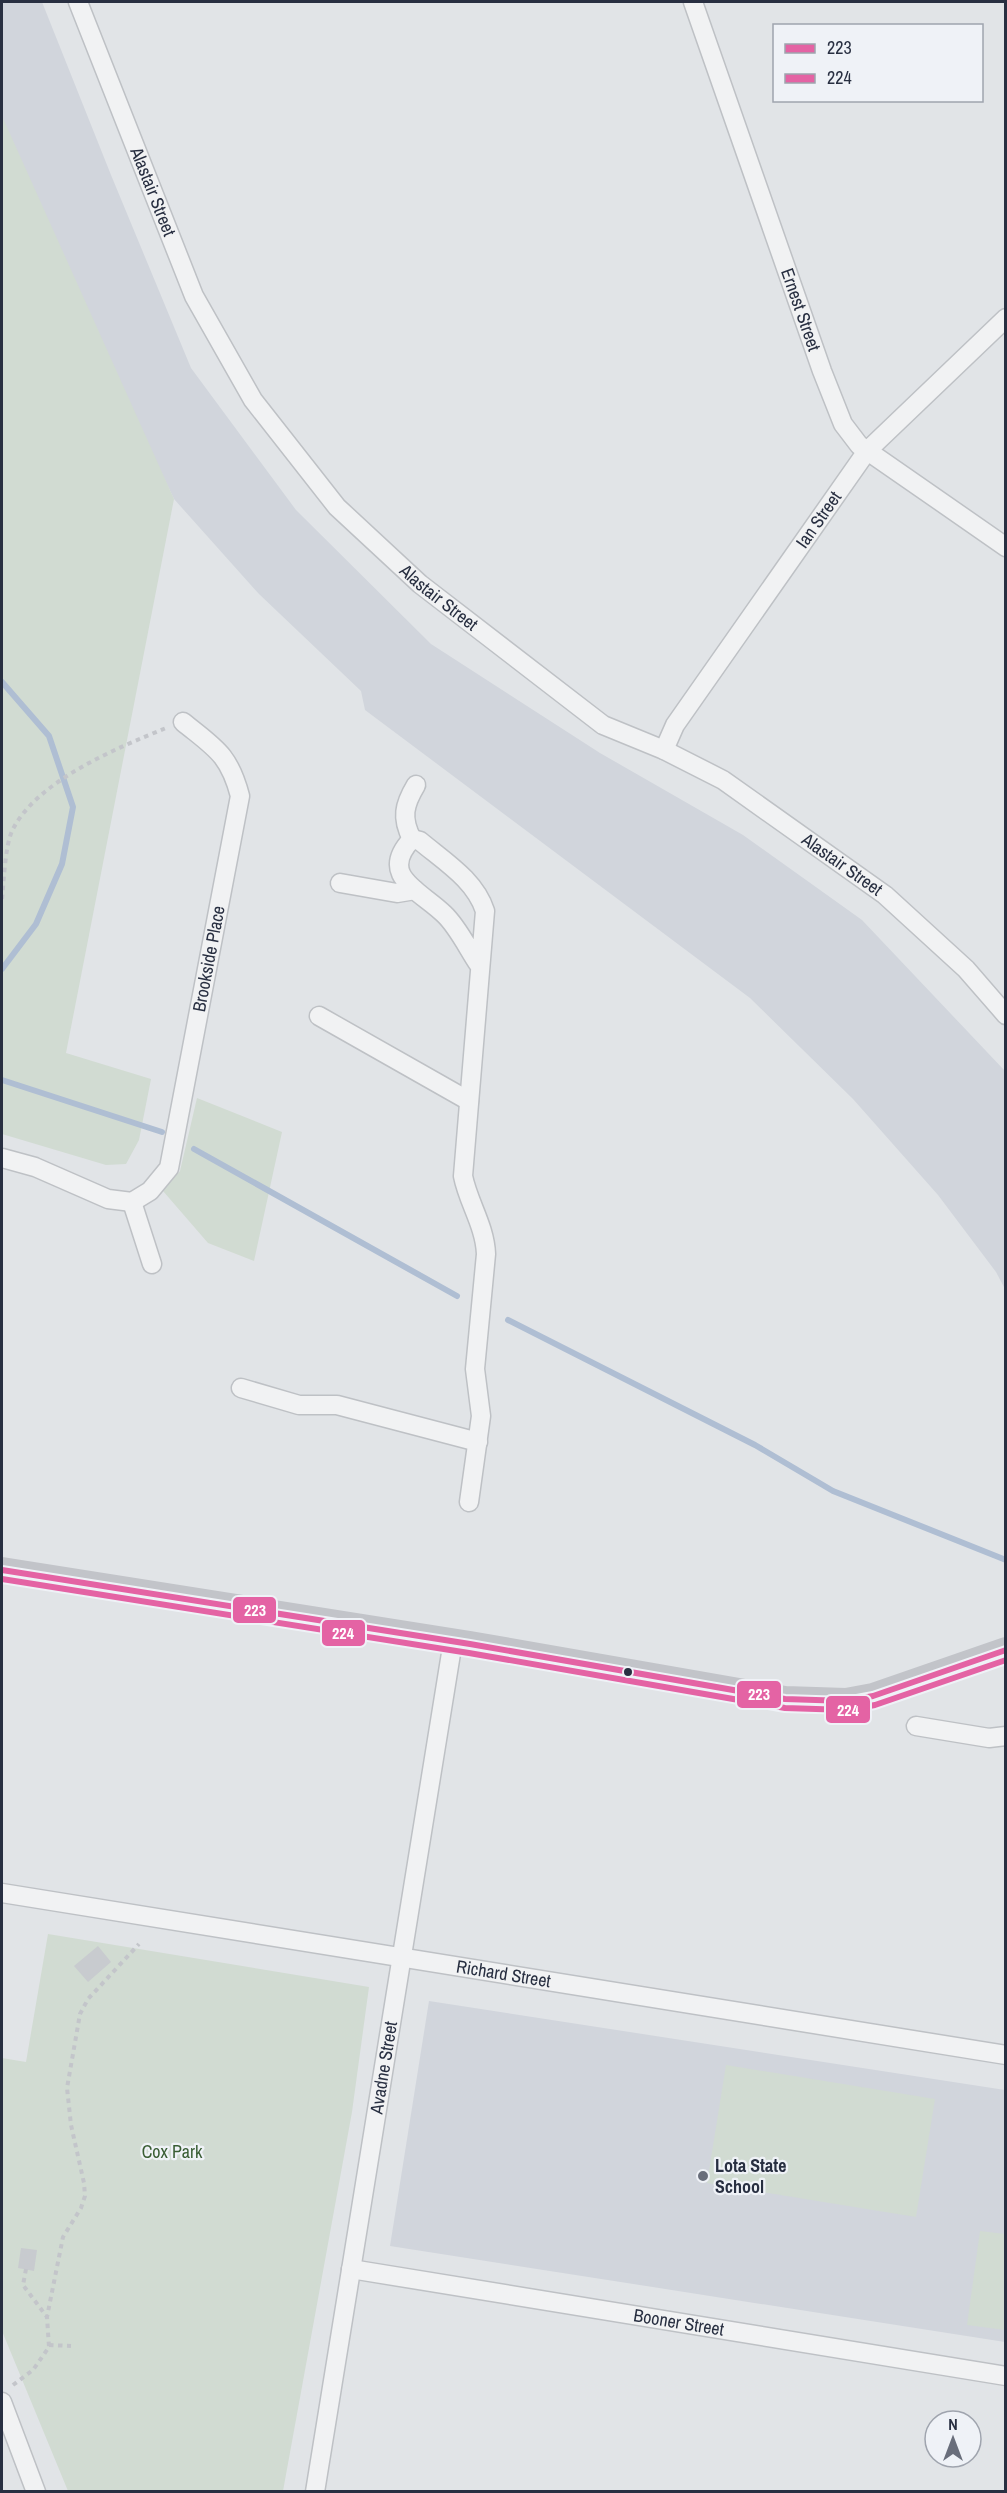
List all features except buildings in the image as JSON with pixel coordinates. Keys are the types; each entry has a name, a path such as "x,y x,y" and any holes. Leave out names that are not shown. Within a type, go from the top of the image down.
{"street":[{"name":"Alastair Street","path":"78,2 194,296 260,409 337,507 420,584 603,725 664,750 723,780 885,895 966,969 1005,1015"},
{"name":"Ernest Street","path":"693,2 830,395 843,424 867,452 1005,547"},
{"name":"Ian Street","path":"664,750 675,725 867,452 1005,318"},
{"name":"Brookside Place","path":"132,1202 150,1191 169,1168 240,796 234,773 225,756 183,722"},
{"path":"416,785 406,801 403,822 412,839 420,841 467,881 480,898 485,911 463,1176 466,1194 486,1239 475,1369 481,1416 470,1502"},
{"path":"412,839 402,849 399,869 402,880 446,915 479,965"},
{"path":"340,883 397,893 415,890"},
{"path":"319,1016 469,1101"},
{"path":"2,1158 35,1167 108,1199 132,1202 152,1264"},
{"path":"241,1388 299,1405 337,1405 478,1442"},
{"path":"2,1570 453,1641 785,1699 846,1701 873,1696 1005,1650"},
{"name":"Avadne Street","path":"315,2492 453,1641"},
{"path":"916,1726 989,1738 1005,1736"},
{"name":"Richard Street","path":"2,1893 1005,2055"},
{"name":"Booner Street","path":"351,2269 1005,2376"},
{"path":"2,2402 36,2492"}],"path":[{"path":"2,899 11,833 24,812 51,787 123,745 183,722"},
{"path":"13,2385 40,2362 49,2345 47,2317 63,2237 85,2196 71,2125 67,2088 80,2014 88,2000 139,1944"},
{"path":"26,2269 23,2285 47,2317"},
{"path":"49,2345 71,2346"}],"shaded area":[{"path":"2,2 42,2 191,368 296,510 431,644 600,753 743,835 862,920 1005,1071 1005,1289 996,1272 938,1195 853,1099 750,998 365,710 361,691 259,594 174,499 21,177 2,122"},
{"name":"Lota State School","path":"429,2001 1005,2090 1005,2342 390,2246"}],"green space":[{"path":"2,116 174,499 66,1053 151,1079 139,1140 126,1164 106,1165 2,1134"},
{"path":"197,1098 282,1132 254,1261 208,1243 163,1191 180,1171"},
{"name":"Cox Park","path":"48,1934 369,1987 352,2112 283,2491 68,2491 2,2331 2,2058 26,2062"},
{"path":"726,2065 935,2099 916,2217 707,2183"},
{"path":"980,2231 1005,2234 1005,2330 967,2325"}],"waterway":[{"path":"2,682 49,736 73,807 62,864 36,924 2,969"},
{"path":"2,1080 162,1132"},
{"path":"194,1149 457,1296"},
{"path":"508,1320 755,1445 833,1491 1006,1560"}],"transit line":[{"name":"223","path":"2,1570 470,1644 785,1699 846,1701 873,1696 1006,1650"},
{"name":"224","path":"2,1579 469,1653 785,1708 847,1710 875,1705 1006,1660"}],"place":[{"name":"Lota State School","path":"703,2176"}]}
